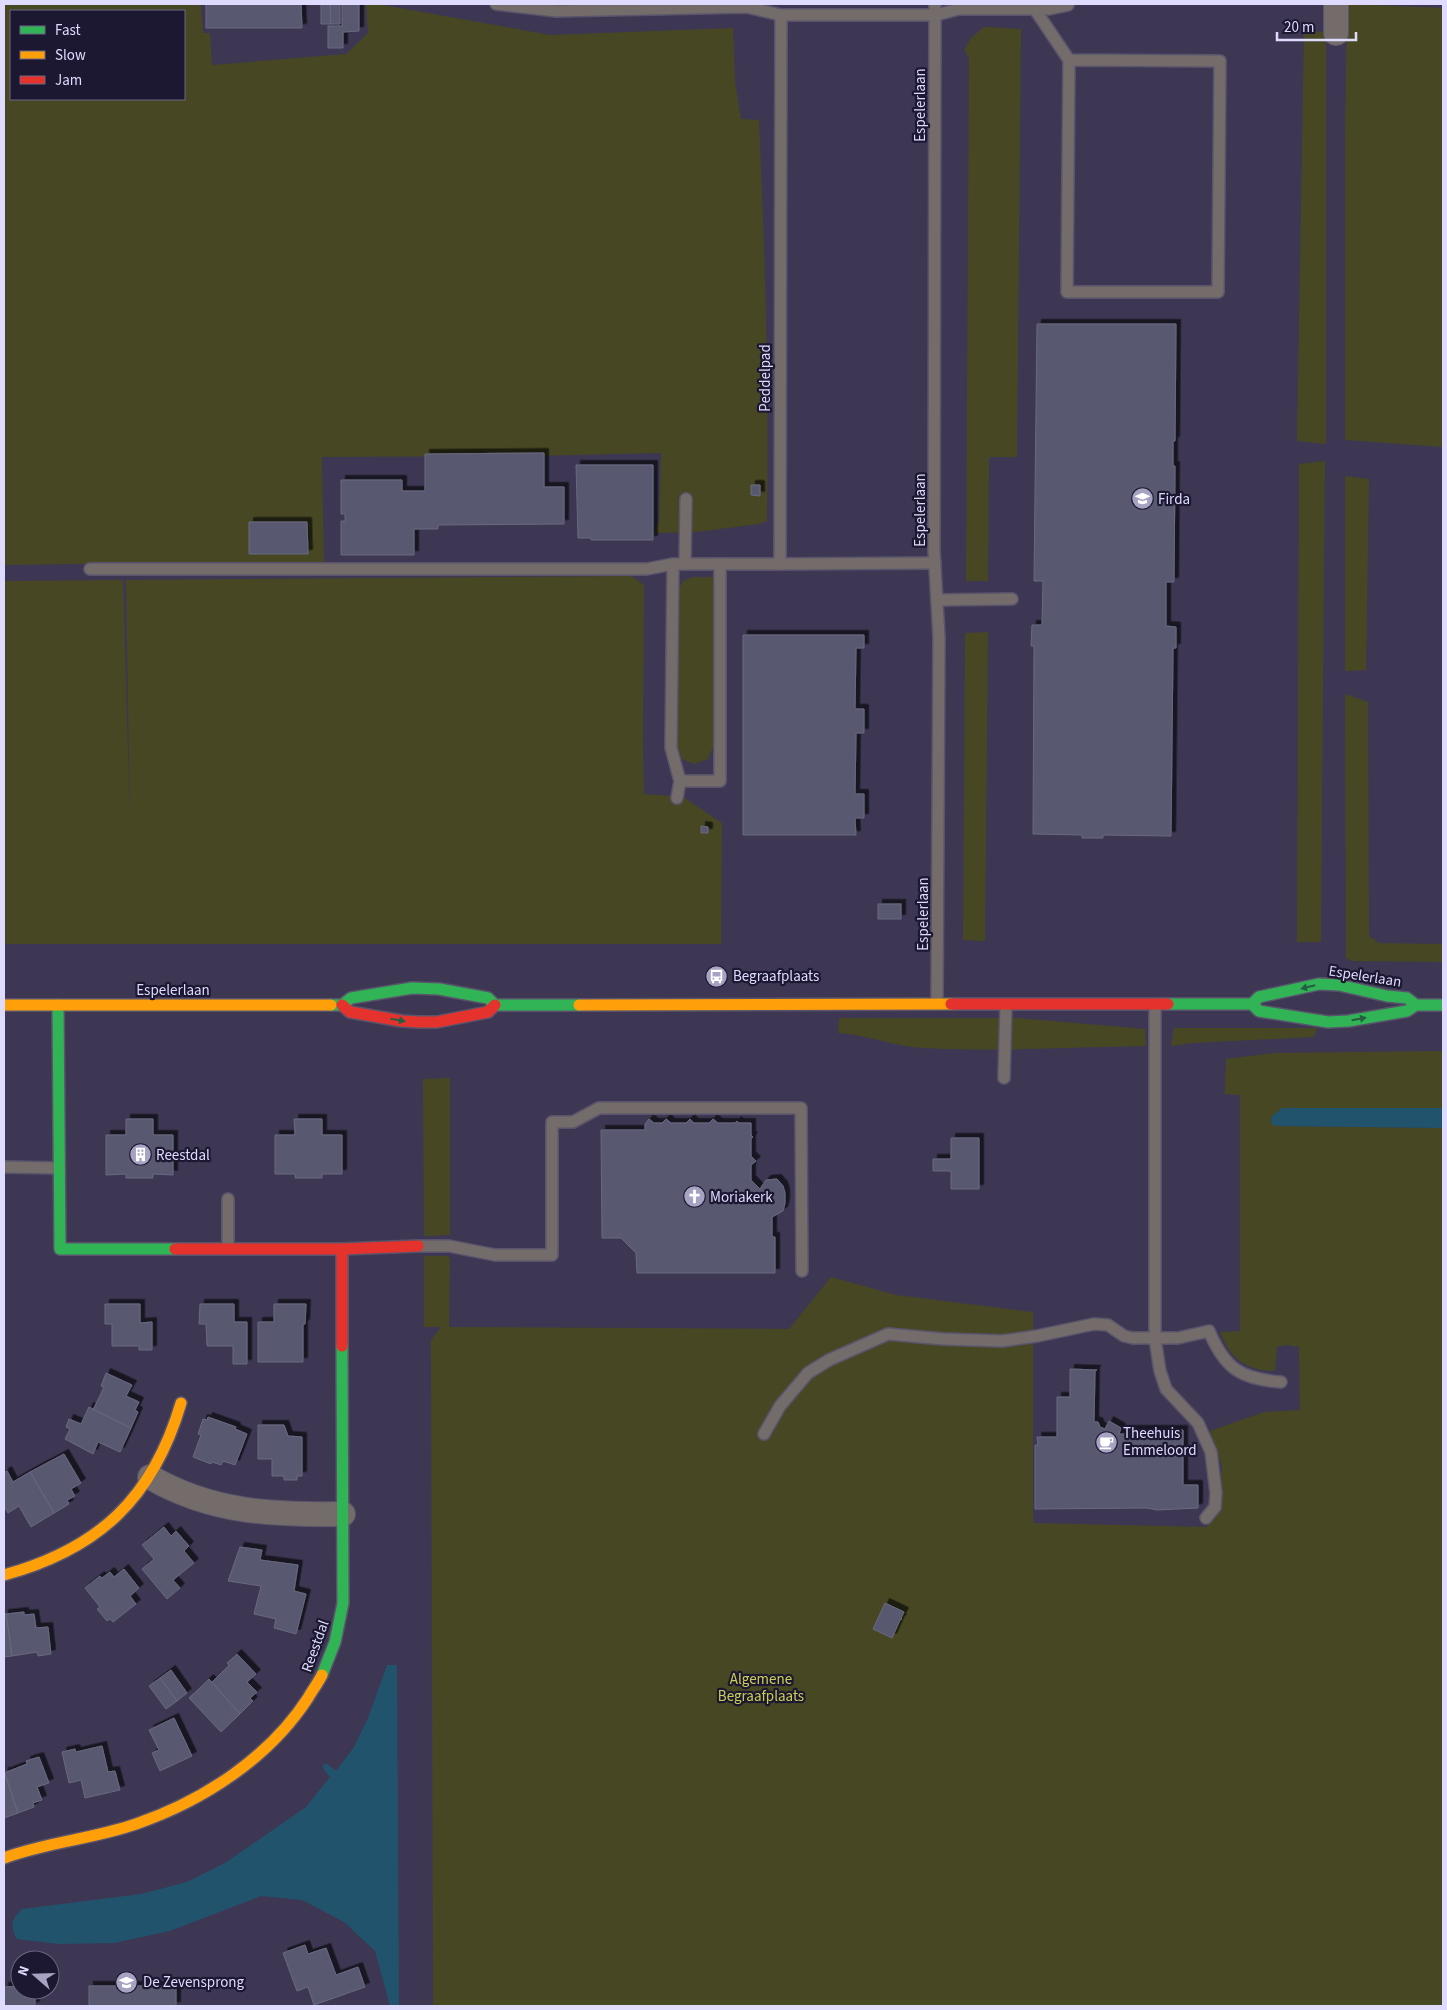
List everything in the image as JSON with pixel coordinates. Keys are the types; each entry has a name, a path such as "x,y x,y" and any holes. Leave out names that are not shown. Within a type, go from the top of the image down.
{"main road":[{"name":"Espelerlaan","path":"1252,1004 1259,997 1319,984 1328,984 1387,996 1408,998 1416,1005"},
{"name":"Espelerlaan","path":"4,1005 342,1005 351,998 412,988 439,989 488,998 495,1005"},
{"name":"Espelerlaan","path":"342,1005 350,1012 402,1022 426,1022 488,1012 495,1005 1252,1004 1259,1011 1303,1020 1328,1022 1348,1021 1407,1011 1416,1005 1443,1005"},
{"path":"58,1005 60,1249 342,1249 418,1246"},
{"name":"Reestdal","path":"4,1858 63,1839 134,1824 179,1807 226,1780 251,1761 291,1721 317,1684 329,1662 337,1639 343,1603 342,1249"},
{"path":"4,1575 40,1564 76,1547 118,1514 136,1496 150,1477 168,1442 181,1402"}],"street":[{"path":"1336,4 1336,33"},
{"path":"150,1477 186,1494 236,1509 270,1514 342,1514"}],"lane":[{"path":"496,4 556,11 747,7 781,15 959,9 986,6 1049,9 1068,5"},
{"path":"1034,8 1069,60 1067,292 1218,292 1220,61 1069,60"},
{"name":"Espelerlaan","path":"936,9 935,563 939,637 937,1004"},
{"name":"Peddelpad","path":"780,564 781,15"},
{"path":"685,564 686,499"},
{"path":"90,569 647,568 673,564 935,563"},
{"path":"673,564 671,748 680,781 677,798"},
{"path":"680,781 720,781 720,564"},
{"path":"937,600 1012,599"},
{"path":"1004,1078 1006,1004"},
{"path":"1155,1004 1155,1339 1160,1371 1166,1389 1198,1423 1211,1452 1216,1493 1215,1507 1206,1518"},
{"path":"418,1246 449,1246 495,1255 552,1254 552,1122 573,1122 599,1108 801,1108 802,1271"},
{"path":"4,1167 59,1168"},
{"path":"228,1199 228,1249"},
{"path":"764,1434 780,1406 808,1373 829,1360 888,1334 943,1339 1002,1341 1097,1324 1108,1325 1128,1338 1178,1338 1209,1331 1224,1359 1235,1371 1250,1378 1281,1382"}],"green space":[{"path":"4,4 201,4 203,33 210,33 212,65 346,54 368,33 366,4 377,4 550,35 733,28 735,82 741,119 759,120 766,321 767,521 758,524 697,532 654,533 659,522 661,453 322,457 324,564 221,566 201,562 4,565"},
{"path":"1347,4 1443,8 1443,447 1345,440"},
{"path":"984,27 1021,29 1017,457 989,457 988,581 966,581 969,58 964,50 971,38"},
{"path":"1304,31 1326,32 1326,444 1297,441"},
{"path":"1325,461 1321,942 1297,942 1299,464"},
{"path":"1345,476 1369,479 1366,670 1345,671"},
{"path":"631,576 644,585 644,794 683,797 722,823 721,944 4,944 4,581 123,580 130,823 126,580"},
{"path":"693,577 713,577 713,747 708,759 694,764 682,759 677,747 677,592 683,581"},
{"path":"988,632 985,941 963,940 965,633"},
{"path":"1345,694 1368,702 1369,936 1379,943 1443,944 1443,962 1352,961 1346,958"},
{"path":"839,1018 1018,1018 1145,1029 1146,1046 1008,1049 913,1047 838,1033"},
{"path":"1174,1028 1317,1028 1314,1037 1192,1043 1171,1046"},
{"name":"Algemene Begraafplaats","path":"1443,1051 1443,1108 1282,1108 1276,1126 1443,1128 1443,2006 433,2006 431,1340 441,1327 424,1327 424,1256 450,1257 449,1327 789,1329 831,1277 896,1295 1033,1312 1033,1523 1207,1527 1219,1507 1222,1466 1210,1431 1264,1412 1300,1410 1299,1347 1286,1345 1277,1347 1275,1371 1256,1369 1241,1362 1234,1356 1220,1332 1240,1331 1240,1095 1225,1094 1226,1059 1273,1053"},
{"path":"450,1078 450,1235 424,1236 423,1079"}],"water":[{"path":"1282,1108 1443,1108 1443,1128 1276,1126 1271,1123 1271,1117"},
{"path":"387,1665 397,1665 399,2006 390,2006 375,1951 344,1922 302,1900 261,1896 170,1931 114,1943 59,1944 17,1939 13,1931 13,1923 22,1909 141,1894 187,1882 225,1863 306,1807 330,1777 322,1767 326,1763 336,1771 354,1747 368,1718"}],"building":[{"path":"206,4 301,4 302,28 206,28"},
{"path":"321,4 330,4 331,24 321,24"},
{"path":"330,4 340,4 340,24 331,24"},
{"path":"342,4 359,4 359,31 343,32 343,48 328,48 328,26 342,26"},
{"path":"1037,324 1176,324 1175,441 1173,441 1173,466 1175,466 1174,582 1166,582 1166,626 1176,627 1176,648 1173,648 1171,836 1103,835 1103,838 1082,838 1082,835 1033,834 1034,646 1031,646 1032,625 1042,625 1043,581 1034,581"},
{"path":"544,453 544,487 564,487 564,524 438,525 438,529 414,529 414,555 341,555 341,521 345,521 345,514 341,514 341,480 402,480 402,491 425,491 425,454"},
{"path":"576,465 653,465 653,540 591,540 591,538 578,538"},
{"path":"751,485 760,485 760,496 751,495"},
{"path":"249,522 307,522 308,554 249,554"},
{"path":"743,635 864,635 864,648 856,648 855,709 864,709 864,733 856,733 855,794 864,794 864,818 855,818 856,835 743,835"},
{"path":"701,826 708,827 708,833 701,833"},
{"path":"878,904 901,904 901,919 878,919"},
{"name":"Reestdal","path":"126,1119 153,1119 153,1135 173,1135 173,1175 153,1174 153,1178 126,1178 126,1174 106,1175 106,1135 126,1135"},
{"path":"294,1119 322,1119 322,1135 342,1135 342,1174 322,1174 322,1178 295,1178 295,1174 275,1174 275,1135 295,1135"},
{"name":"Moriakerk","path":"649,1119 654,1123 662,1123 666,1119 671,1123 686,1123 690,1119 694,1123 709,1123 713,1119 718,1123 735,1123 737,1121 739,1123 751,1123 751,1135 753,1137 751,1139 751,1156 756,1161 751,1165 751,1180 760,1189 766,1180 777,1179 783,1186 785,1193 783,1211 772,1217 772,1237 775,1237 775,1273 637,1273 636,1253 621,1238 602,1238 601,1130 645,1130 645,1124"},
{"path":"951,1138 979,1138 979,1189 951,1189 951,1171 933,1171 933,1159 951,1159"},
{"path":"105,1304 140,1304 140,1323 152,1322 152,1350 139,1350 139,1346 112,1346 112,1324 105,1324"},
{"path":"200,1304 234,1304 234,1322 247,1322 247,1364 233,1364 233,1346 207,1346 206,1324 199,1324"},
{"path":"274,1304 306,1304 305,1324 303,1324 303,1362 258,1362 258,1322 274,1322"},
{"path":"1070,1369 1097,1370 1095,1371 1094,1422 1098,1422 1100,1427 1105,1429 1109,1421 1121,1428 1119,1434 1131,1434 1130,1430 1183,1430 1183,1485 1198,1485 1198,1508 1157,1510 1147,1508 1035,1509 1035,1445 1038,1445 1037,1437 1057,1437 1057,1397 1070,1397"},
{"path":"106,1373 132,1385 126,1396 139,1402 135,1410 138,1412 131,1428 93,1410 104,1387 101,1386"},
{"path":"89,1407 131,1428 120,1452 98,1442 93,1454 65,1439 70,1429 66,1427 69,1419 81,1424"},
{"path":"208,1417 236,1427 235,1429 247,1434 235,1465 223,1461 221,1465 212,1462 211,1464 193,1457 201,1435 198,1434 203,1419 207,1420"},
{"path":"258,1425 284,1425 288,1436 302,1437 302,1476 297,1476 297,1480 284,1480 284,1476 272,1476 272,1459 258,1459"},
{"path":"64,1454 81,1483 71,1489 75,1496 67,1500 69,1504 54,1513 30,1472"},
{"path":"7,1471 13,1482 30,1472 54,1513 31,1527 19,1506 8,1513 4,1506 4,1473"},
{"path":"164,1527 171,1536 176,1531 189,1546 184,1551 194,1563 173,1580 180,1588 167,1599 142,1569 154,1559 142,1545"},
{"path":"240,1547 262,1550 260,1560 298,1565 294,1591 306,1594 296,1634 274,1628 276,1619 254,1614 261,1586 228,1581"},
{"path":"124,1569 139,1588 130,1596 136,1604 113,1622 110,1619 107,1621 97,1609 100,1607 85,1588 100,1576 102,1578 110,1572 114,1577"},
{"path":"885,1603 904,1612 892,1638 873,1629"},
{"path":"24,1612 24,1615 34,1614 36,1628 48,1627 51,1654 38,1656 37,1652 12,1656 6,1614"},
{"path":"4,1614 6,1614 12,1656 4,1657"},
{"path":"237,1654 256,1674 247,1682 257,1692 250,1698 253,1701 240,1714 211,1683"},
{"path":"171,1670 187,1693 177,1701 160,1678"},
{"path":"160,1678 177,1701 166,1709 149,1686"},
{"path":"209,1679 240,1714 221,1732 189,1698"},
{"path":"174,1718 192,1756 160,1771 152,1753 159,1750 149,1730"},
{"path":"102,1746 108,1772 115,1771 120,1790 85,1798 81,1780 69,1783 62,1752 75,1749 76,1752"},
{"path":"39,1757 49,1783 37,1787 42,1800 33,1803 34,1807 18,1813 4,1773 27,1764 26,1761"},
{"path":"4,1771 18,1813 4,1818"},
{"path":"305,1945 308,1954 326,1948 336,1975 358,1967 365,1987 314,2005 308,1987 297,1991 283,1953"},
{"path":"89,1986 176,1986 176,2006 89,2006"},
{"path":"4,1987 10,1987 10,2000 35,2000 35,2006 4,2006"}],"traffic: fast":[{"path":"1252,1004 1259,997 1319,984 1339,985 1387,996 1407,998 1416,1005"},
{"path":"331,1005 342,1005 351,998 412,988 439,989 488,998 495,1005 579,1005"},
{"path":"1168,1004 1252,1004 1259,1011 1328,1022 1348,1021 1407,1011 1416,1005 1443,1005"},
{"path":"58,1005 60,1249 175,1249"},
{"path":"322,1675 335,1642 343,1603 342,1346"}],"traffic: slow":[{"path":"579,1005 951,1004"},
{"path":"4,1005 331,1005"},
{"path":"4,1575 38,1564 68,1551 118,1515 138,1492 155,1466 169,1437 181,1403"},
{"path":"4,1858 136,1824 186,1803 210,1790 254,1758 274,1740 292,1720 322,1675"}],"traffic: jam":[{"path":"951,1004 1168,1004"},
{"path":"342,1005 350,1012 419,1022 437,1022 488,1012 495,1005"},
{"path":"175,1249 342,1249 418,1246"},
{"path":"342,1249 342,1346"}],"place":[{"name":"Firda","path":"1142,499"},
{"name":"Begraafplaats","path":"717,976"},
{"name":"Reestdal","path":"140,1155"},
{"name":"Moriakerk","path":"694,1197"},
{"name":"Theehuis Emmeloord","path":"1107,1442"},
{"name":"De Zevensprong","path":"127,1982"}]}
